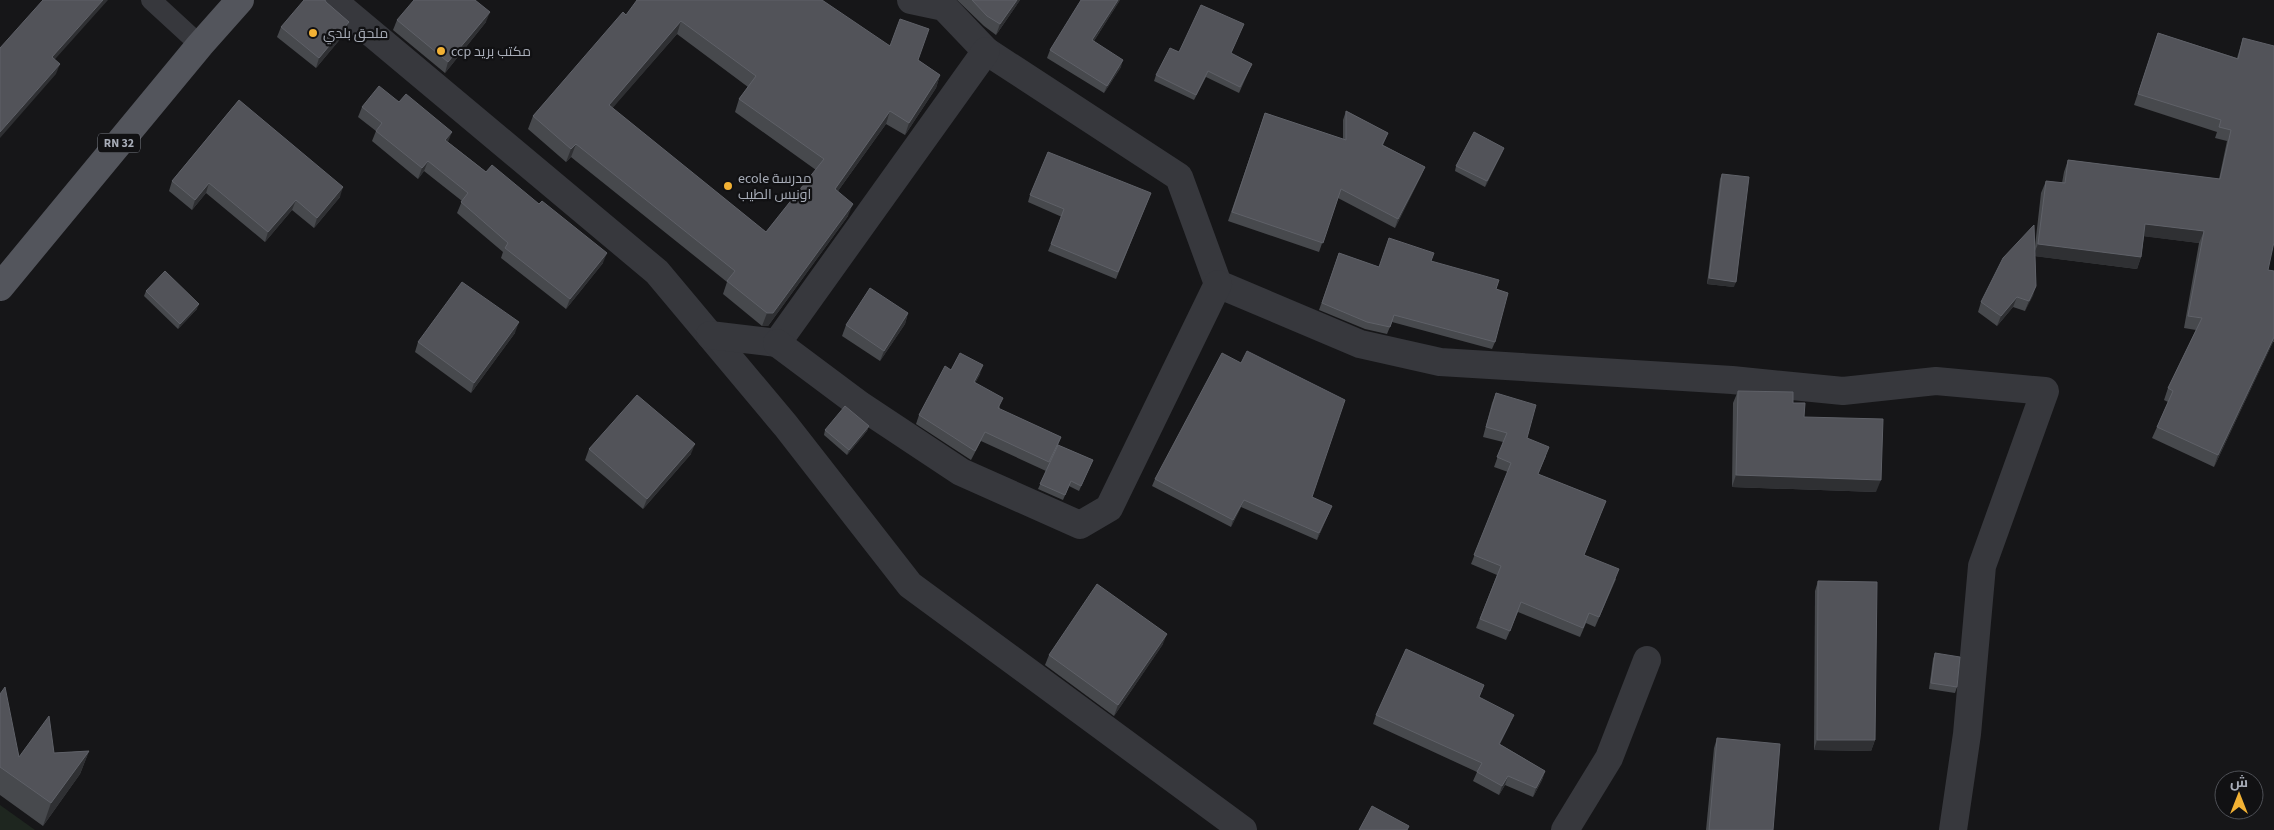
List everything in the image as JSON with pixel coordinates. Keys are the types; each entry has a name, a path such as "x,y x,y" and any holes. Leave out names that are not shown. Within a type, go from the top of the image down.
{"main road":[{"name":"RN 32","path":"2,278 240,0"}],"street":[{"path":"710,335 777,342 860,405 961,472 1080,525 1109,508 1218,284 1179,177 986,51 944,7 911,0"},
{"path":"340,2 657,272 786,426 910,586 1243,830"},
{"path":"777,342 986,51"},
{"path":"1218,284 1360,344 1440,362 1723,379 1843,391 1936,381 2045,391 1982,566 1967,734 1954,830"},
{"path":"1565,830 1609,758 1647,660"}],"lane":[{"path":"151,0 200,45"}],"shaded area":[{"path":"0,805 35,830 0,830"}],"building":[{"path":"43,0 103,0 52,57 60,64 0,132 0,48"},
{"name":"ملحق بلدي","path":"304,0 325,0 349,22 319,58 281,27"},
{"name":"ccp مكتب بريد","path":"414,0 475,0 490,12 448,62 397,20"},
{"path":"637,0 822,0 890,46 900,19 929,29 918,60 940,75 909,123 890,111 835,189 853,204 773,313 767,313 727,281 735,271 576,144 571,149 533,116 623,12 626,15","holes":["681,21 756,76 739,99 824,159 766,232 609,105"]},
{"path":"972,0 1017,0 1000,24 987,16"},
{"path":"1081,0 1118,0 1092,40 1123,60 1107,86 1050,50"},
{"path":"1201,5 1244,24 1231,53 1252,64 1240,87 1208,71 1196,95 1156,75 1170,48 1179,52"},
{"path":"2158,33 2238,59 2243,38 2274,46 2274,242 2268,270 2274,271 2274,337 2218,455 2157,427 2173,391 2168,388 2202,318 2188,316 2204,231 2145,224 2141,257 2038,244 2046,181 2065,183 2068,160 2220,179 2231,130 2219,127 2221,120 2138,94"},
{"path":"379,86 399,102 406,94 452,132 445,140 486,172 492,165 539,204 542,201 607,253 570,299 505,248 508,243 461,202 468,193 428,161 422,168 376,131 382,123 362,107"},
{"path":"239,100 343,187 317,218 296,200 268,232 209,183 195,200 172,181"},
{"path":"1346,111 1388,133 1382,145 1425,167 1398,219 1341,189 1323,243 1232,212 1265,113 1346,140"},
{"path":"1474,132 1504,148 1487,181 1456,166"},
{"path":"1048,152 1151,193 1118,272 1051,244 1064,209 1030,195"},
{"path":"1722,174 1749,177 1736,282 1709,278"},
{"path":"2034,225 2036,286 2029,301 2017,297 2001,316 1981,302 2003,258"},
{"path":"1389,238 1434,253 1431,261 1499,280 1496,289 1508,293 1495,342 1394,315 1390,327 1367,322 1322,303 1339,253 1379,267"},
{"path":"165,271 199,304 180,324 146,291"},
{"path":"462,282 519,322 474,383 418,342"},
{"path":"870,288 908,313 884,351 846,325"},
{"path":"1247,351 1345,400 1312,497 1332,506 1319,533 1244,500 1233,520 1155,479 1222,353 1241,363"},
{"path":"960,353 983,365 974,382 1003,398 998,408 1061,437 1049,462 985,432 975,451 919,415 945,366 951,370"},
{"path":"1738,391 1793,392 1793,403 1805,403 1804,417 1883,419 1881,480 1736,475"},
{"path":"1496,393 1536,405 1527,438 1549,447 1538,474 1606,501 1584,555 1619,569 1599,617 1589,613 1583,628 1521,602 1510,631 1480,619 1501,566 1474,555 1511,463 1497,457 1507,433 1486,427"},
{"path":"637,395 695,444 647,499 589,449"},
{"path":"845,406 869,426 849,450 825,430"},
{"path":"1058,445 1093,460 1081,486 1071,481 1065,495 1040,484"},
{"path":"1818,581 1877,582 1875,740 1817,740"},
{"path":"1097,584 1167,634 1118,705 1049,655"},
{"path":"1406,649 1484,685 1479,697 1514,715 1499,744 1545,771 1536,788 1508,776 1502,786 1477,772 1482,763 1376,715"},
{"path":"1935,653 1960,657 1957,687 1931,683"},
{"path":"5,687 19,757 49,716 54,753 89,751 51,803 0,767 0,694"},
{"path":"1717,738 1780,744 1773,830 1709,830"},
{"path":"1372,806 1409,826 1407,830 1359,830"}],"place":[{"name":"ملحق بلدي","path":"313,33"},
{"name":"ccp مكتب بريد","path":"441,51"},
{"name":"ecole مدرسة اونيس الطيب","path":"728,186"}]}
